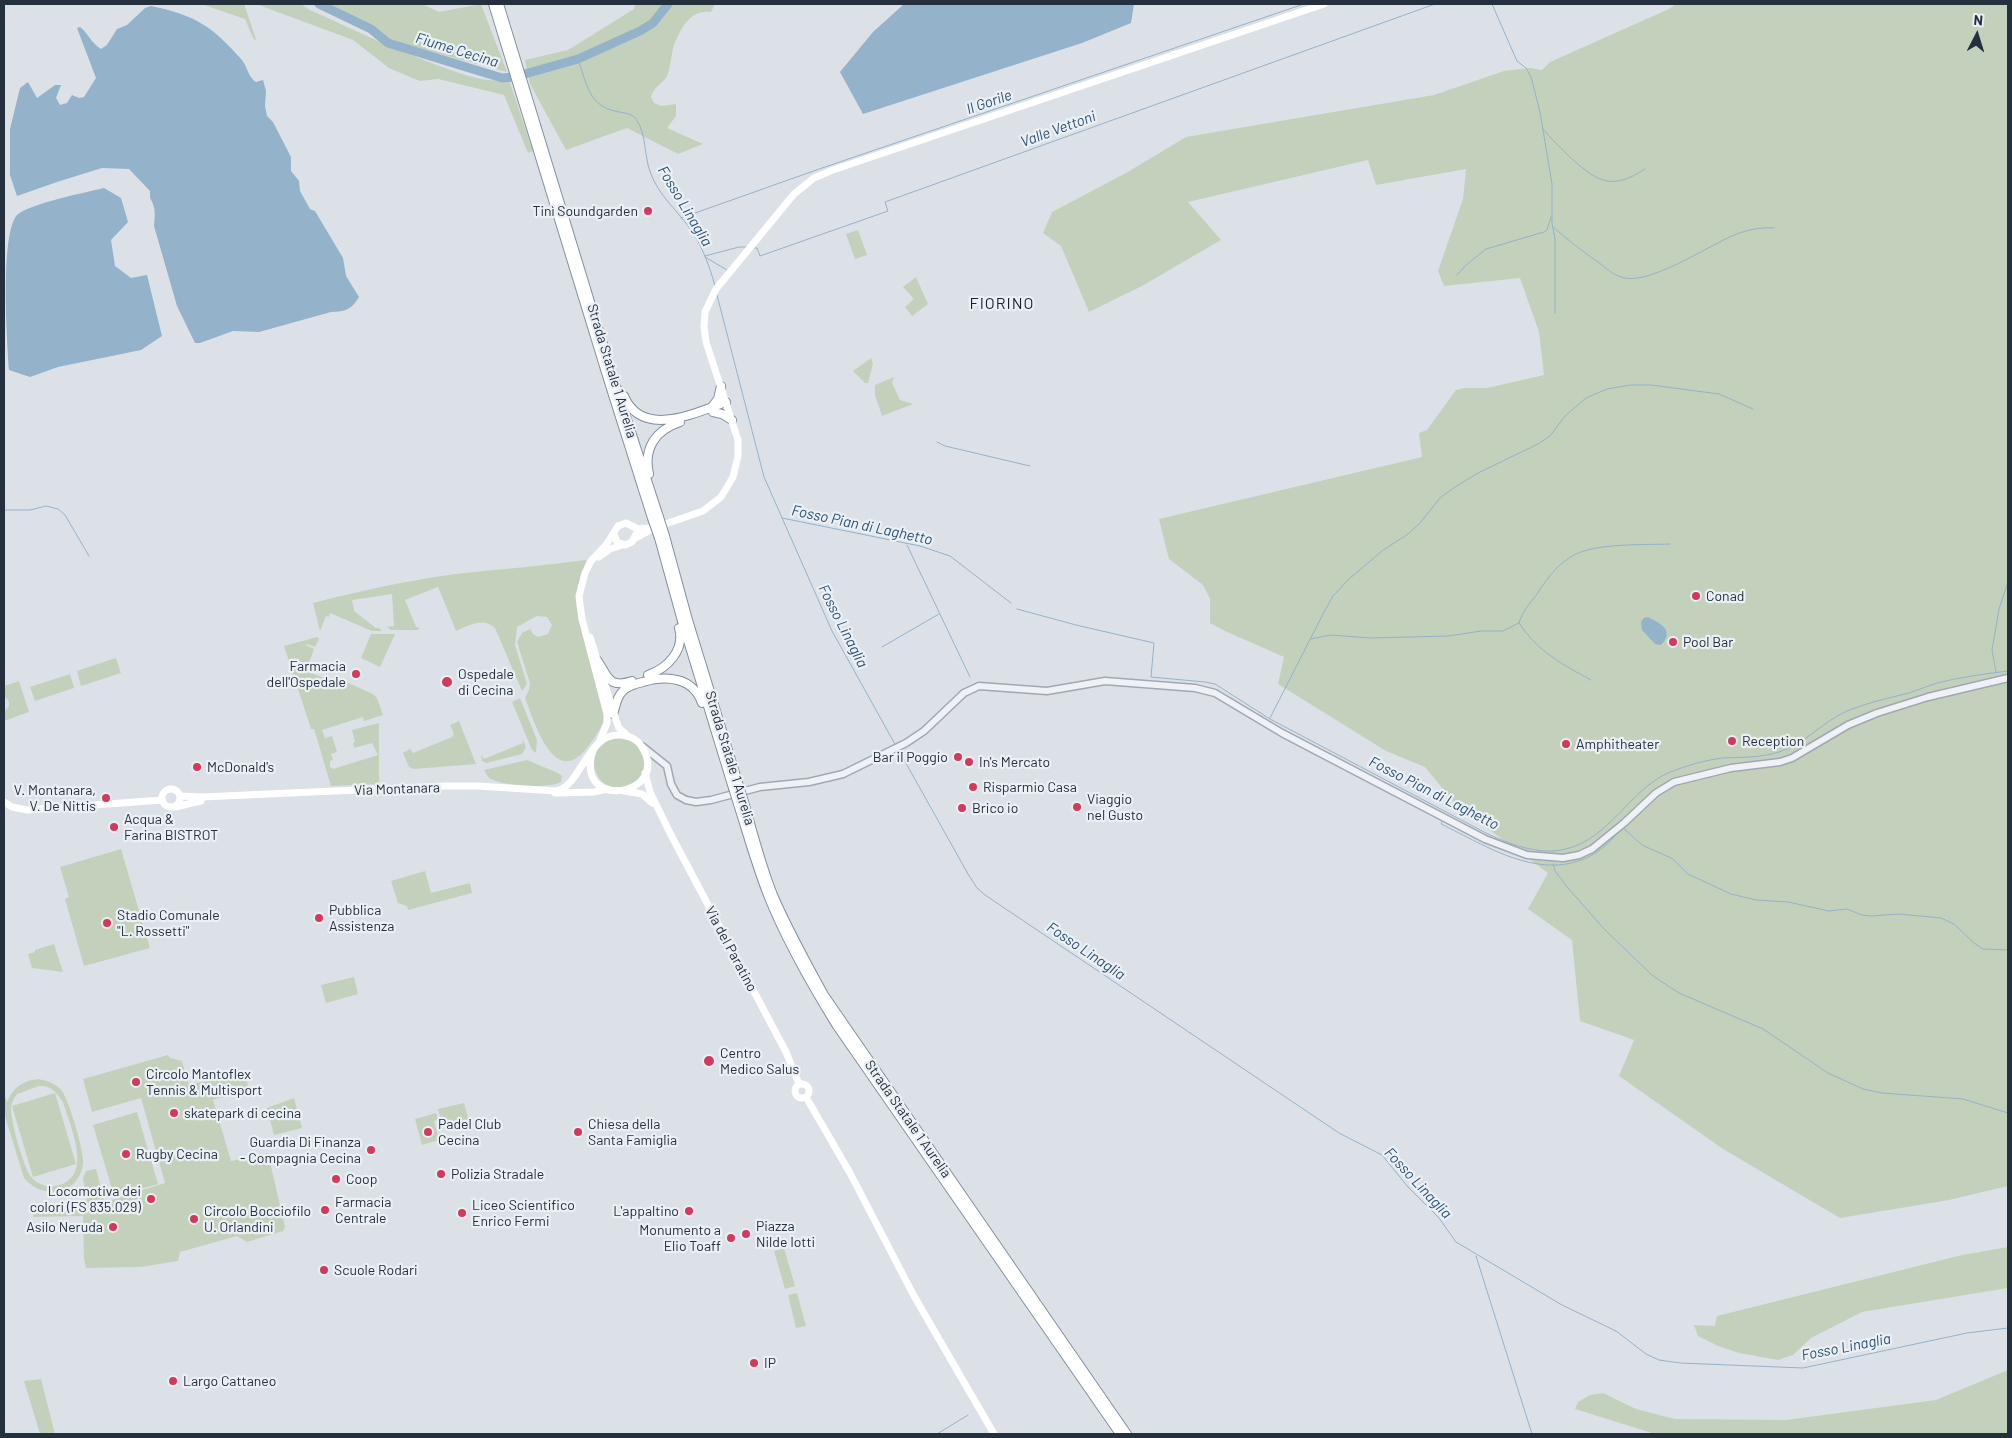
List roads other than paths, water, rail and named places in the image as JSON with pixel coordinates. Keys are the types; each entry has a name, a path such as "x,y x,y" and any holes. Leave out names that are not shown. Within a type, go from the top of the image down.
{"highway":[{"name":"Strada Statale 1 Aurelia","path":"493,4 501,19"},
{"name":"Strada Statale 1 Aurelia","path":"499,4 501,19 613,378 648,483 656,518"},
{"name":"Strada Statale 1 Aurelia","path":"529,108 608,379 656,518 688,620 736,787 773,895 804,960 846,1030 1127,1434"},
{"path":"613,378 618,380 625,398 632,409 653,420 671,420 712,410 732,420"},
{"path":"712,410 721,386"},
{"path":"648,483 648,452 656,436 674,424 727,405"},
{"name":"Strada Statale 1 Aurelia","path":"662,537 682,621 713,724 736,787"},
{"path":"597,660 608,678 618,684 654,673 668,664 676,653 680,641 679,627 682,621"},
{"path":"613,714 617,700 624,689 652,679 668,677 685,683 696,691 707,719 713,724"},
{"name":"Strada Statale 1 Aurelia","path":"741,803 753,854 768,896 799,962 819,997 837,1026 1120,1434"}],"main road":[{"path":"624,791 633,788 640,781 645,773 646,756 638,742 619,728 613,714 584,612 584,590 589,572 599,557 610,549 628,544 654,528 703,511 725,491 733,477 738,456 738,440 705,335 705,312 712,296 794,194 807,182 820,174 1324,4"},
{"path":"543,791 560,790 567,785 604,732 607,714 580,612 579,596 587,567 614,534 616,527 621,524 628,524 633,527 654,528"},
{"path":"633,527 636,533 634,539"},
{"path":"614,534 615,539 622,545"},
{"path":"598,742 613,735 628,736"},
{"path":"593,750 590,759 590,769 594,778 607,789 639,793 647,797 661,815"},
{"path":"645,773 650,792 661,815"},
{"name":"Via Montanara","path":"180,796 478,786 563,793 607,789"},
{"path":"174,789 180,796 180,801 175,807 166,806 162,800 162,795 167,790 174,789"},
{"name":"Via Montanara","path":"175,807 194,802 243,799 251,795"},
{"path":"4,802 12,808 27,810 162,800"},
{"name":"Via del Paratino","path":"661,815 786,1052 799,1084 804,1084 808,1088 809,1093 806,1097 850,1173 914,1296 994,1434"}],"street":[{"path":"638,742 648,752 664,762 668,769 671,784 677,795 686,800 696,802 760,787 827,779 852,770 928,729 964,692 979,686 1039,691 1105,681 1203,689 1215,693 1282,733 1485,839 1527,855 1563,858 1579,855 1592,849 1624,823 1656,793 1674,782 1731,768 1780,762 1792,758 1848,725 1877,713 1928,697 2008,678"},
{"path":"647,764 653,761 664,762"}],"water":[{"path":"904,4 1134,4 1131,23 1082,43 863,114 840,72 873,32"},
{"path":"151,6 180,13 212,30 242,60 253,80 256,82 263,80 266,91 265,106 267,116 273,122 291,157 291,171 299,181 300,191 310,209 315,211 343,258 346,276 359,297 351,307 259,332 233,331 200,343 195,343 177,306 154,226 155,211 150,198 150,191 129,169 102,168 17,196 10,175 10,129 20,88 28,82 37,98 55,85 61,85 56,98 60,105 67,103 72,95 79,98 84,97 96,78 77,28 83,29 101,49 107,45 117,29 127,25 145,8"},
{"path":"104,188 121,198 128,222 111,240 115,266 131,278 147,275 162,336 141,350 58,367 30,377 9,370 6,264 8,243 17,215 34,206"},
{"path":"1648,617 1661,625 1666,631 1667,635 1661,645 1655,644 1642,630 1641,622 1644,618"}],"waterway":[{"name":"Fiume Cecina","path":"319,4 371,29 388,43 502,78 514,77 578,59 640,31 653,23 668,4"},
{"name":"Il Gorile","path":"681,218 1304,4"},
{"name":"Valle Vettoni","path":"754,248 757,248 760,256 888,211 885,202 1435,4"},
{"path":"1492,4 1517,61 1526,68 1531,77 1540,112 1552,184 1552,223 1555,239 1555,313"},
{"name":"Fosso Linaglia","path":"578,59 586,84 599,104 606,108 629,114 640,125 649,168 654,182 695,236 711,271 715,286"},
{"path":"1542,128 1572,159 1590,174 1599,178 1607,181 1624,180 1645,169"},
{"path":"1457,275 1486,249 1544,232 1547,230 1551,217"},
{"path":"1553,227 1613,273 1632,279 1678,264 1739,233 1759,228 1774,228"},
{"name":"Valle Vettoni","path":"705,256 739,247 747,247"},
{"path":"705,257 727,270"},
{"name":"Fosso Linaglia","path":"717,295 764,477 832,631 896,746"},
{"path":"1270,718 1333,596 1349,579 1382,551 1408,534 1420,523 1440,498 1478,473 1538,444 1550,436 1565,416 1586,398 1607,389 1631,385 1651,385 1719,394 1753,409"},
{"path":"937,442 945,446 1030,466"},
{"path":"4,510 30,510 46,506 58,509 65,515 89,556"},
{"name":"Fosso Pian di Laghetto","path":"782,518 920,546 950,556 1011,603"},
{"path":"1311,639 1330,635 1371,638 1449,636 1481,631 1503,631 1519,623 1525,610 1550,576 1563,562 1574,555 1595,548 1670,544"},
{"path":"907,545 970,677"},
{"path":"1996,672 1992,650 1999,609 2008,582"},
{"name":"Fosso Pian di Laghetto","path":"1017,609 1154,643 1151,677 1215,684 1270,719 1486,833 1515,845 1546,851 1566,849 1595,835 1608,825 1642,790 1675,770 1716,759 1758,756 1779,752 1797,744 1829,721 1855,708 1937,683 2008,671"},
{"path":"882,647 939,614"},
{"path":"1519,623 1542,650 1560,663 1591,680"},
{"name":"Fosso Linaglia","path":"898,749 968,874 977,888 985,895 1339,1133 1382,1155 1408,1187 1439,1218 1456,1242 1562,1305 1616,1331 1646,1354 1659,1360 1680,1363 1803,1368 1967,1333 2008,1328"},
{"path":"1442,822 1441,824 1515,859 1555,865 1574,862 1594,854 1623,828 1642,845 1673,859 1688,874 1731,894 1756,900 1788,902 1829,911 1847,909 1862,915 1899,914 1941,918 1954,924 1983,949 2008,950"},
{"path":"1553,864 1555,871 1568,888 1605,930 1653,976 1679,993 1763,1029 1828,1073 1863,1089 1882,1093 1963,1099 2008,1113"},
{"path":"1476,1256 1532,1434"},
{"path":"937,1434 968,1415"}],"place":[{"name":"Tinì Soundgarden","path":"648,211"},
{"name":"Conad","path":"1696,596"},
{"name":"Pool Bar","path":"1673,642"},
{"name":"Farmacia dell'Ospedale","path":"356,674"},
{"name":"Ospedale di Cecina","path":"447,682"},
{"name":"Reception","path":"1732,741"},
{"name":"Amphitheater","path":"1566,744"},
{"name":"Bar il Poggio","path":"958,757"},
{"name":"In's Mercato","path":"969,762"},
{"name":"McDonald's","path":"197,767"},
{"name":"Risparmio Casa","path":"973,787"},
{"name":"V. Montanara, V. De Nittis","path":"106,798"},
{"name":"Viaggio nel Gusto","path":"1077,807"},
{"name":"Brico io","path":"962,808"},
{"name":"Acqua & Farina BISTROT","path":"114,827"},
{"name":"Pubblica Assistenza","path":"319,918"},
{"name":"Stadio Comunale \"L. Rossetti\"","path":"107,923"},
{"name":"Centro Medico Salus","path":"709,1061"},
{"name":"Circolo Mantoflex Tennis & Multisport","path":"136,1082"},
{"name":"skatepark di cecina","path":"174,1113"},
{"name":"Padel Club Cecina","path":"428,1132"},
{"name":"Chiesa della Santa Famiglia","path":"578,1132"},
{"name":"Guardia Di Finanza - Compagnia Cecina","path":"371,1150"},
{"name":"Rugby Cecina","path":"126,1154"},
{"name":"Polizia Stradale","path":"441,1174"},
{"name":"Coop","path":"336,1179"},
{"name":"Locomotiva dei colori (FS 835.029)","path":"151,1199"},
{"name":"Farmacia Centrale","path":"325,1210"},
{"name":"L'appaltino","path":"689,1211"},
{"name":"Liceo Scientifico Enrico Fermi","path":"462,1213"},
{"name":"Circolo Bocciofilo U. Orlandini","path":"194,1219"},
{"name":"Asilo Neruda","path":"113,1227"},
{"name":"Piazza Nilde Iotti","path":"746,1234"},
{"name":"Monumento a Elio Toaff","path":"731,1238"},
{"name":"Scuole Rodari","path":"324,1270"},
{"name":"IP","path":"754,1363"},
{"name":"Largo Cattaneo","path":"173,1381"}],"district":[{"name":"FIORINO","path":"1002,304"}]}
